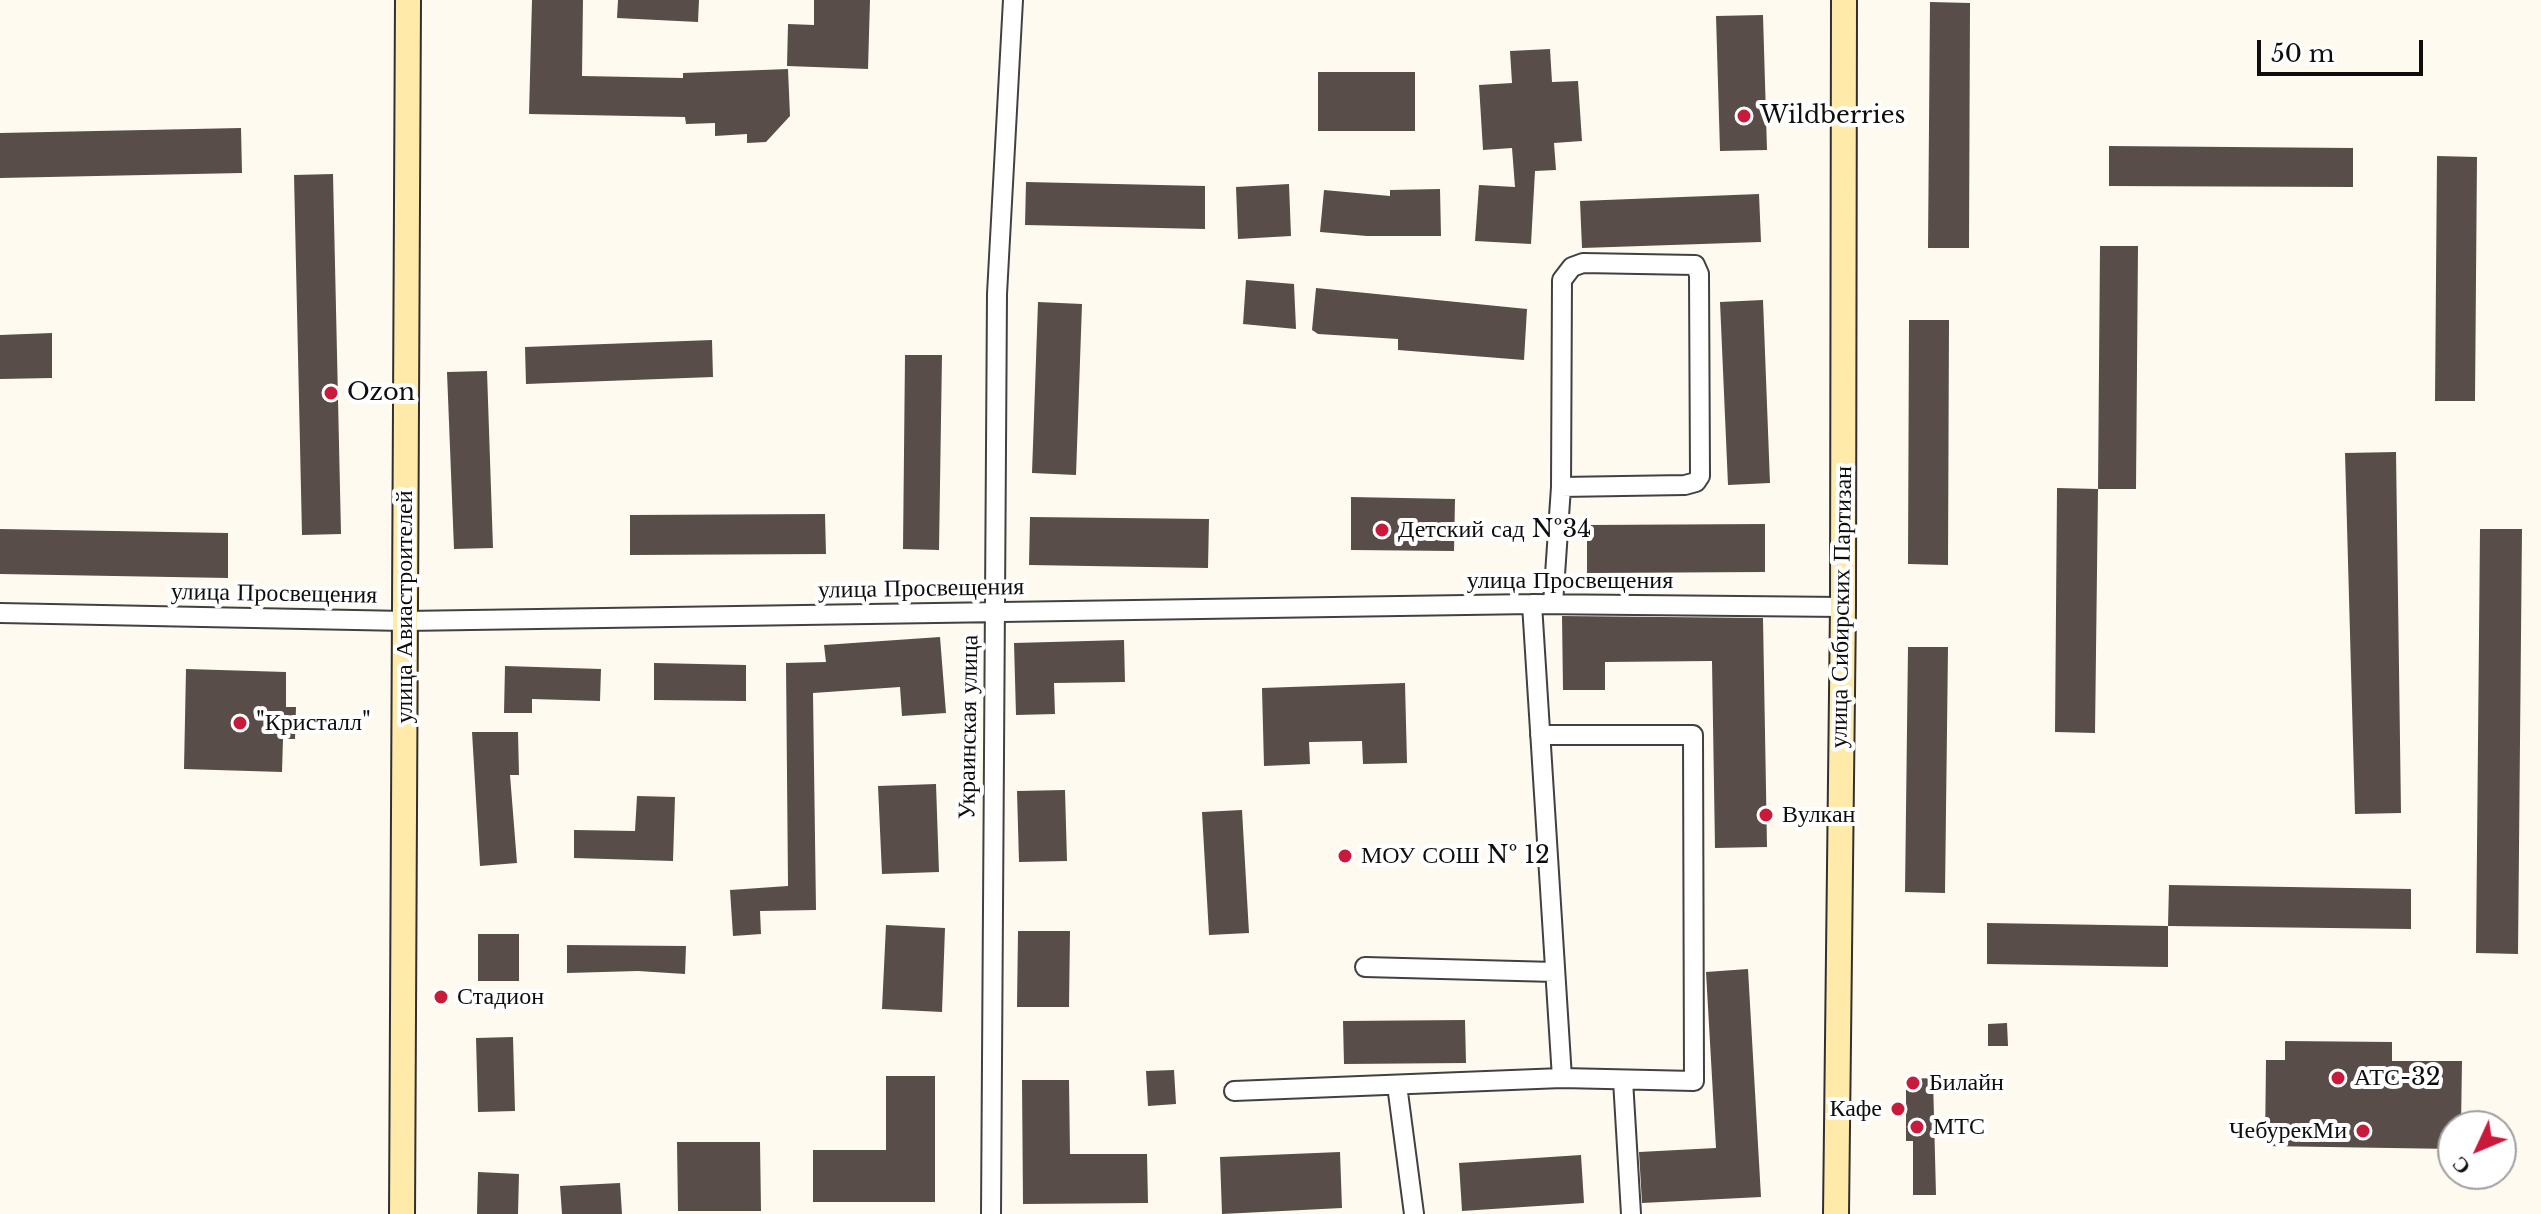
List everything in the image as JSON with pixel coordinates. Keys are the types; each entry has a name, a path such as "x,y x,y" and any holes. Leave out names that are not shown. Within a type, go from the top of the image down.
{"street":[{"name":"улица Авиастроителей","path":"402,1214 408,0"},
{"name":"Украинская улица","path":"991,1214 997,294 1013,0"},
{"name":"улица Сибирских Партизан","path":"1836,1214 1843,607 1844,0"},
{"path":"1553,604 1561,487 1562,280 1572,267 1583,263 1695,265 1699,274 1700,476 1696,482 1685,485 1561,487"},
{"name":"улица Просвещения","path":"0,613 405,621 1532,604 1843,607"},
{"path":"1532,604 1562,1078"},
{"path":"1234,1091 1562,1078 1694,1081 1693,735 1540,735"},
{"path":"1365,967 1555,972"},
{"path":"1623,1080 1631,1214"},
{"path":"1397,1085 1414,1214"}],"building":[{"path":"532,0 583,0 582,76 683,78 683,73 788,69 790,116 766,142 747,143 747,134 715,136 715,123 686,124 685,117 529,114"},
{"path":"618,0 699,0 698,22 617,18"},
{"path":"814,0 870,0 868,69 787,66 788,24 814,25"},
{"path":"1930,2 1970,3 1969,248 1928,248"},
{"path":"1763,15 1767,150 1720,151 1716,16"},
{"path":"1550,49 1552,82 1578,81 1582,141 1554,143 1556,170 1535,171 1531,244 1475,241 1479,185 1515,187 1512,148 1483,150 1479,85 1512,83 1510,51"},
{"path":"1318,72 1415,72 1415,131 1318,131"},
{"path":"241,128 242,173 0,178 0,133"},
{"path":"2109,146 2353,148 2353,187 2109,186"},
{"path":"2437,156 2477,157 2475,401 2435,401"},
{"path":"333,174 341,534 302,535 294,175"},
{"path":"1026,182 1205,186 1205,229 1025,225"},
{"path":"1289,184 1291,236 1238,239 1236,187"},
{"path":"1440,189 1441,236 1367,236 1320,232 1324,190 1390,196 1390,190"},
{"path":"1759,194 1761,242 1582,248 1580,201"},
{"path":"2100,246 2138,246 2136,489 2098,489"},
{"path":"1246,280 1294,284 1296,329 1243,324"},
{"path":"1316,288 1527,309 1524,360 1398,350 1398,339 1318,334 1312,330"},
{"path":"1763,300 1770,483 1728,485 1720,302"},
{"path":"1038,302 1082,304 1076,475 1032,473"},
{"path":"1909,320 1949,320 1948,565 1908,564"},
{"path":"52,333 52,378 0,379 0,335"},
{"path":"712,340 713,377 526,384 525,347"},
{"path":"905,355 942,355 939,550 903,549"},
{"path":"487,371 493,548 454,549 447,372"},
{"path":"2396,452 2401,813 2355,814 2345,453"},
{"path":"2057,488 2098,489 2095,733 2055,732"},
{"name":"Детский сад №34","path":"1351,497 1455,499 1454,551 1351,550"},
{"path":"825,514 826,554 630,555 630,515"},
{"path":"1030,517 1209,519 1208,568 1029,565"},
{"path":"1765,524 1765,572 1587,573 1587,525"},
{"path":"0,529 228,533 228,578 0,574"},
{"path":"2480,529 2522,529 2518,954 2476,953"},
{"path":"1562,616 1763,618 1767,847 1715,848 1712,661 1605,662 1605,690 1563,690"},
{"path":"940,637 946,713 902,716 900,687 813,693 816,910 760,911 761,934 733,936 730,890 788,886 786,663 826,662 824,645"},
{"path":"1124,640 1125,682 1054,683 1055,714 1016,715 1014,643"},
{"path":"1908,647 1948,647 1945,893 1905,892"},
{"path":"654,663 746,665 746,701 654,700"},
{"path":"505,666 601,669 600,701 532,699 532,713 504,713"},
{"name":"\"Кристалл\"","path":"186,669 286,672 286,707 296,707 295,739 283,739 282,772 184,769"},
{"path":"1405,683 1407,763 1363,764 1362,741 1309,742 1310,764 1264,766 1262,688"},
{"path":"472,732 518,732 519,775 510,775 517,863 480,866"},
{"path":"936,784 939,872 882,874 878,786"},
{"path":"1065,790 1067,861 1019,862 1017,791"},
{"path":"637,796 675,797 673,861 574,858 574,830 635,831"},
{"path":"1242,810 1249,933 1209,935 1202,812"},
{"path":"2169,885 2411,889 2411,929 2168,926"},
{"path":"1987,923 2168,926 2168,967 1987,964"},
{"path":"886,925 945,928 942,1012 882,1009"},
{"path":"1018,931 1070,931 1069,1007 1017,1007"},
{"path":"478,934 519,934 519,981 478,981"},
{"path":"567,945 686,946 685,974 638,971 567,973"},
{"path":"1748,969 1761,1197 1642,1203 1639,1152 1716,1148 1706,972"},
{"path":"1465,1020 1466,1063 1344,1064 1343,1021"},
{"path":"2007,1023 2008,1046 1988,1046 1988,1024"},
{"path":"513,1037 515,1111 478,1112 476,1038"},
{"path":"2285,1041 2392,1042 2392,1061 2462,1061 2461,1110 2437,1110 2437,1149 2265,1146 2266,1060 2285,1060"},
{"path":"1174,1070 1176,1104 1148,1106 1146,1071"},
{"path":"886,1076 935,1076 935,1202 813,1202 813,1150 886,1150"},
{"path":"1933,1078 1936,1195 1913,1195 1913,1141 1906,1141 1906,1079"},
{"path":"1022,1080 1069,1080 1070,1154 1147,1154 1148,1203 1023,1204"},
{"path":"677,1142 760,1142 761,1211 678,1211"},
{"path":"1340,1152 1342,1208 1222,1214 1220,1157"},
{"path":"1581,1155 1584,1203 1462,1211 1459,1163"},
{"path":"478,1172 519,1174 518,1214 477,1214"},
{"path":"620,1183 622,1214 562,1214 560,1186"}],"place":[{"name":"Wildberries","path":"1744,116"},
{"name":"Ozon","path":"331,393"},
{"name":"Детский сад №34","path":"1382,530"},
{"name":"\"Кристалл\"","path":"240,723"},
{"name":"Вулкан","path":"1766,815"},
{"name":"МОУ СОШ № 12","path":"1345,856"},
{"name":"Стадион","path":"441,997"},
{"name":"АТС-32","path":"2338,1078"},
{"name":"Билайн","path":"1913,1083"},
{"name":"Кафе","path":"1898,1109"},
{"name":"МТС","path":"1917,1127"},
{"name":"ЧебурекМи","path":"2363,1131"}]}
